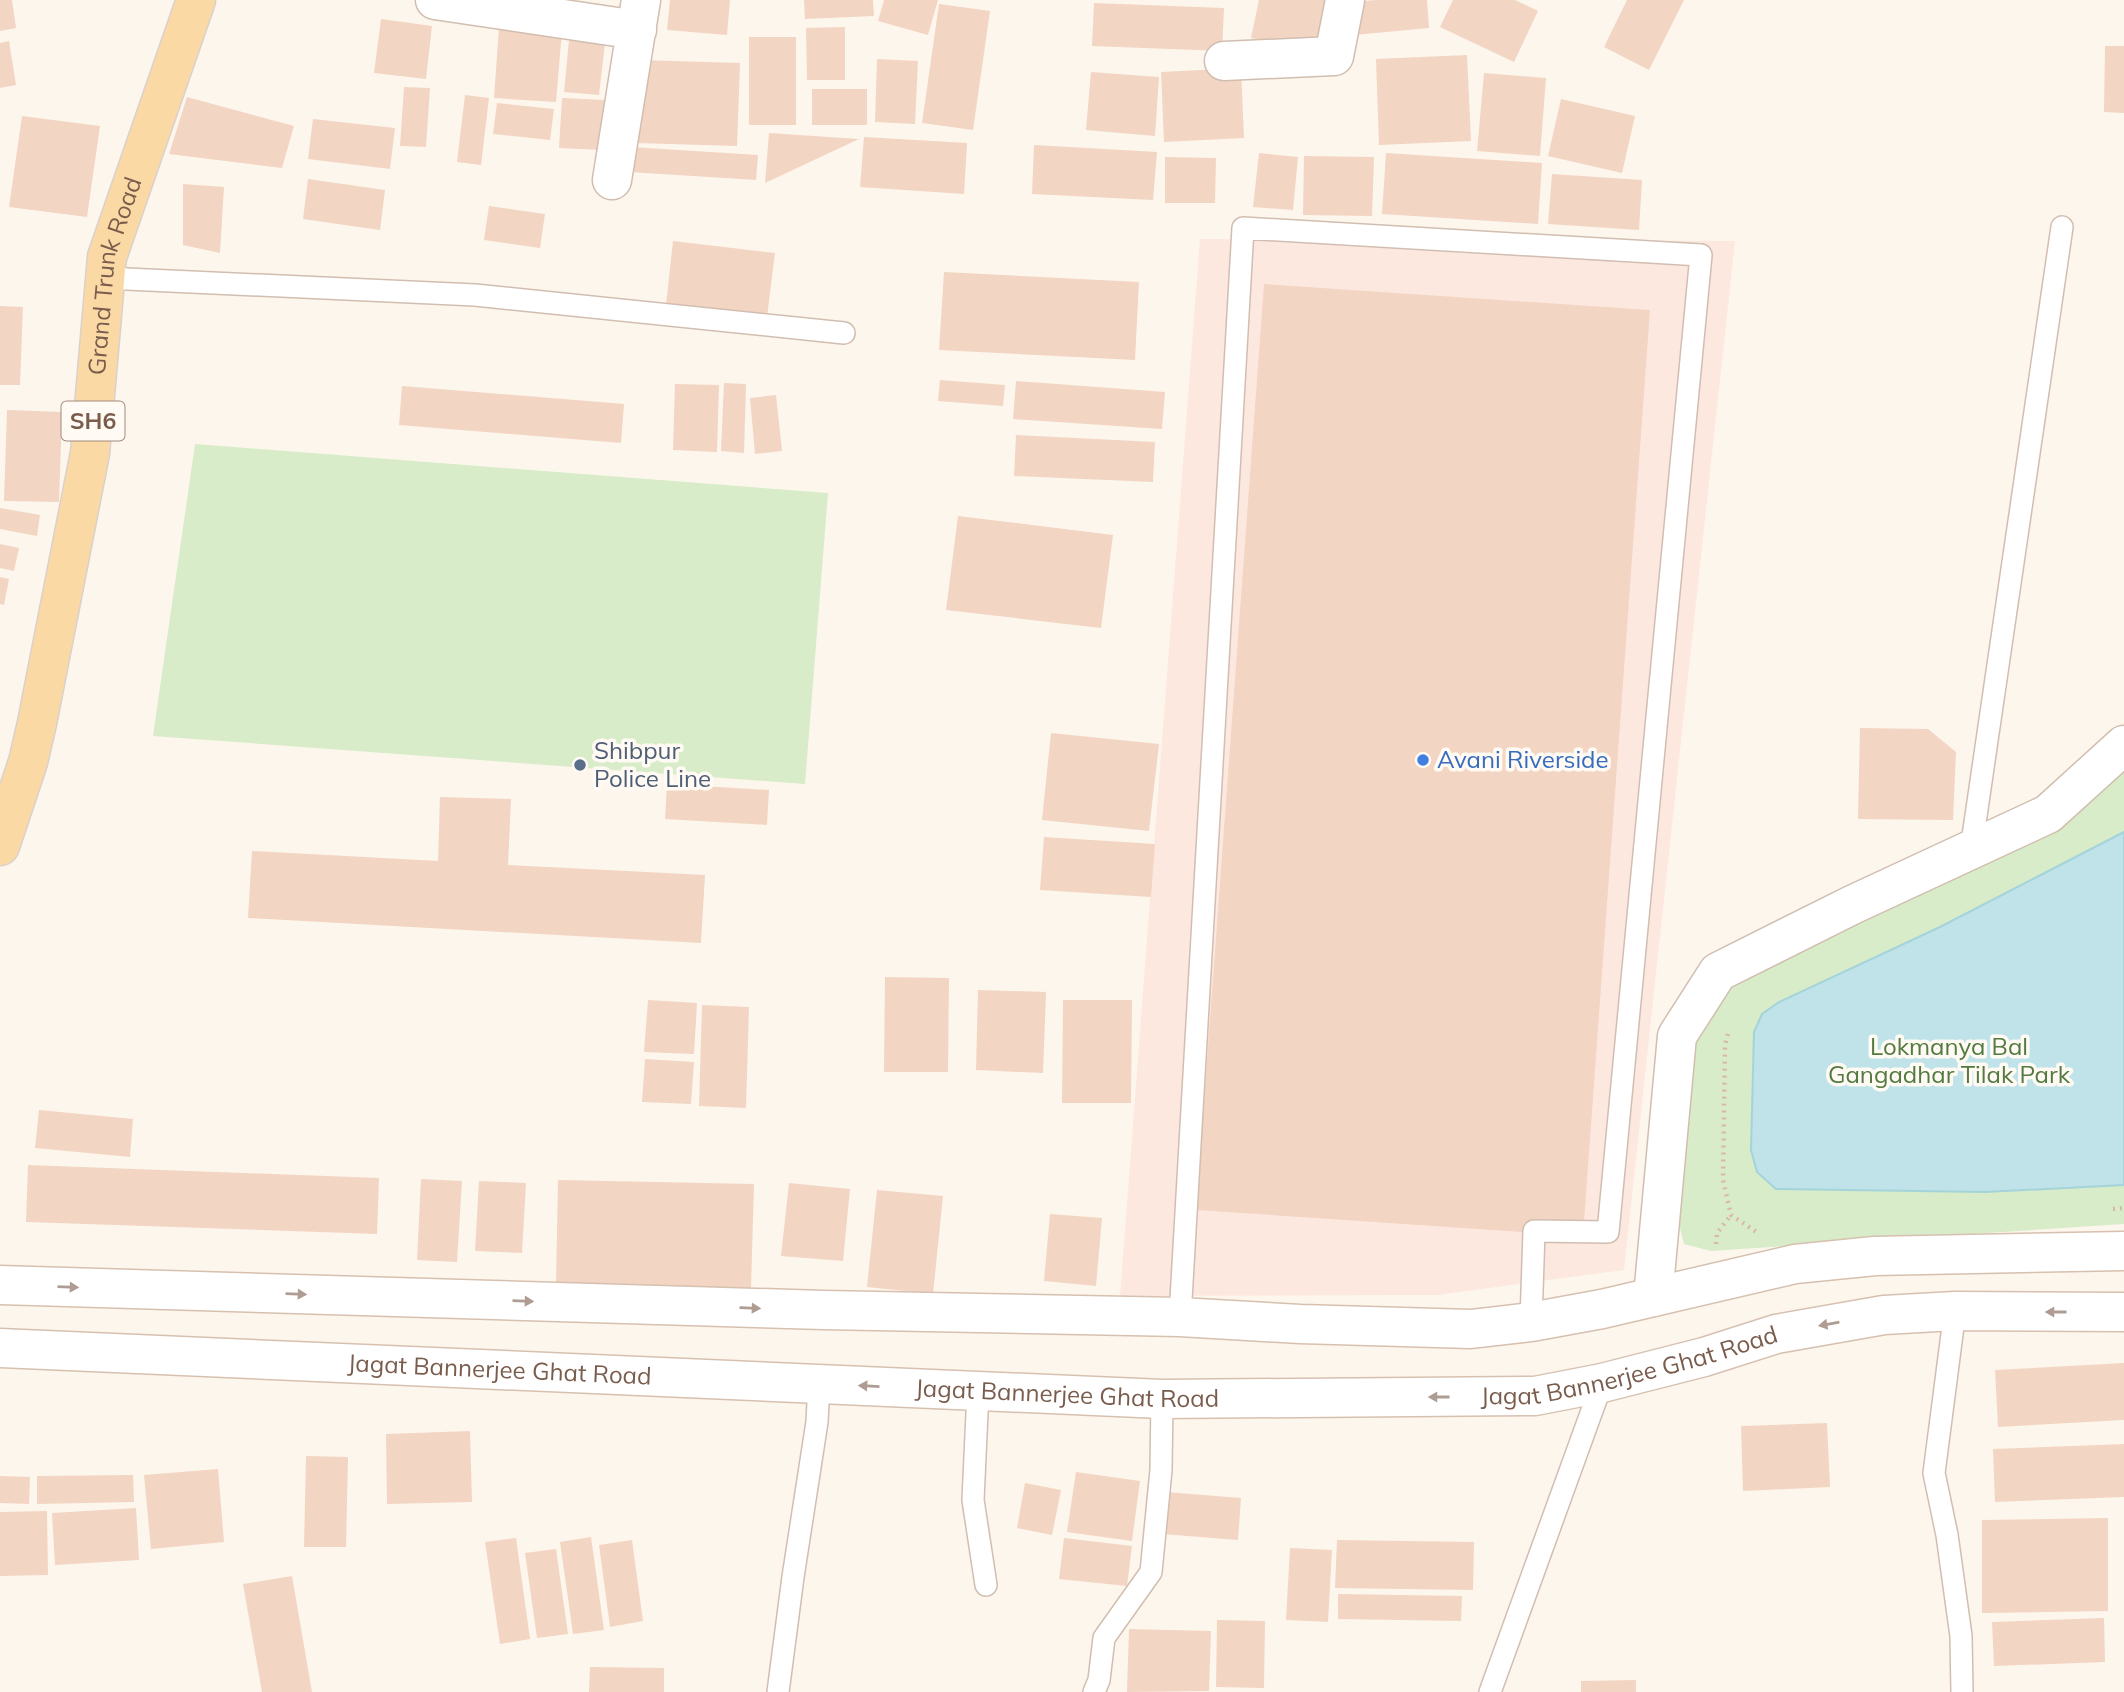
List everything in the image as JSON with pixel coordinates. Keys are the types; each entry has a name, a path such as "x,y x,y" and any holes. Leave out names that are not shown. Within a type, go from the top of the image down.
{"main road":[{"path":"435,0 639,15 612,180"},
{"path":"1224,61 1334,56 1345,0"},
{"name":"Grand Trunk Road","path":"0,846 28,762 37,723 90,453 107,257 186,2"},
{"path":"1653,1297 1677,1036 1717,972 2048,814 2124,745"},
{"path":"0,1285 810,1310 1180,1317 1471,1329 1531,1322 1795,1264 1875,1256 2124,1251"},
{"name":"Jagat Bannerjee Ghat Road","path":"0,1348 1162,1399 1535,1396 1601,1383 1704,1357 1776,1334 1884,1315 1955,1311 2124,1312"}],"lane":[{"path":"1971,850 2062,227"},
{"path":"1180,1317 1243,228 1701,255 1608,1232 1534,1231 1531,1322"},
{"path":"105,278 475,295 844,333"},
{"path":"1955,1311 1934,1473 1947,1535 1961,1636 1962,1692"},
{"path":"1490,1692 1601,1383"},
{"path":"778,1692 817,1422 819,1384"},
{"path":"978,1391 972,1500 986,1585"},
{"path":"1094,1692 1099,1681 1104,1638 1151,1572 1161,1470 1162,1399"}],"path":[{"path":"1728,1032 1725,1045 1723,1180 1731,1215 1759,1233 1771,1233"},
{"path":"2110,1209 2124,1208"}],"shaded area":[{"name":"Avani Riverside","path":"1200,239 1735,241 1624,1270 1437,1295 1120,1296"}],"green space":[{"path":"195,444 828,493 805,784 153,736"},
{"name":"Lokmanya Bal Gangadhar Tilak Park","path":"2124,745 2124,1224 1711,1251 1684,1244 1677,1216 1688,1040 1718,972 1819,933"}],"water":[{"name":"Lokmanya Bal Gangadhar Tilak Park","path":"2124,832 2124,1185 1985,1192 1776,1189 1757,1172 1751,1150 1754,1032 1762,1014 1779,1002 1940,927"}],"building":[{"path":"0,0 12,0 16,28 0,31"},
{"path":"670,0 730,0 727,35 667,30"},
{"path":"804,0 873,0 874,16 805,19"},
{"path":"884,0 938,0 928,35 878,21"},
{"path":"1259,0 1330,0 1320,51 1251,38"},
{"path":"1427,0 1429,28 1354,35 1352,2"},
{"path":"1453,0 1515,0 1538,11 1514,62 1440,27"},
{"path":"1627,0 1684,0 1649,70 1604,47"},
{"path":"1094,3 1224,8 1222,51 1092,46"},
{"path":"939,4 990,11 973,130 922,123"},
{"path":"381,19 432,26 426,79 374,73"},
{"path":"499,27 562,31 556,102 494,98"},
{"path":"845,27 845,80 807,80 806,28"},
{"path":"570,30 606,34 599,95 564,92"},
{"path":"749,37 796,37 796,125 749,125"},
{"path":"9,41 16,85 0,88 0,43"},
{"path":"2105,46 2124,46 2124,113 2104,112"},
{"path":"1467,55 1471,141 1379,145 1376,59"},
{"path":"877,59 918,61 915,124 875,122"},
{"path":"639,60 740,63 737,146 636,143"},
{"path":"1241,68 1244,138 1164,142 1161,72"},
{"path":"1091,72 1159,77 1155,136 1086,130"},
{"path":"1484,73 1546,78 1540,156 1477,151"},
{"path":"404,87 430,88 426,147 400,146"},
{"path":"812,89 867,89 867,125 812,125"},
{"path":"465,95 489,98 481,165 457,162"},
{"path":"187,97 294,126 282,168 169,154"},
{"path":"562,98 606,100 603,150 559,148"},
{"path":"1561,99 1635,116 1622,173 1548,156"},
{"path":"497,103 554,109 550,140 493,134"},
{"path":"22,116 100,126 87,217 9,207"},
{"path":"313,119 395,128 390,169 308,159"},
{"path":"769,133 859,139 765,183"},
{"path":"864,137 967,143 964,194 860,187"},
{"path":"1034,145 1157,152 1153,200 1032,194"},
{"path":"631,147 758,155 756,180 629,172"},
{"path":"1259,153 1298,157 1293,210 1253,207"},
{"path":"1386,153 1542,163 1538,224 1382,214"},
{"path":"1304,156 1374,157 1372,216 1303,215"},
{"path":"1165,157 1216,158 1215,203 1165,203"},
{"path":"1552,174 1642,180 1639,230 1548,224"},
{"path":"308,179 385,190 380,230 303,219"},
{"path":"183,184 224,187 220,253 183,245"},
{"path":"489,206 545,214 540,248 484,240"},
{"path":"673,241 775,253 767,317 666,305"},
{"path":"944,272 1139,282 1135,360 939,350"},
{"name":"Avani Riverside","path":"1264,284 1650,310 1583,1236 1196,1210"},
{"path":"0,306 23,307 20,385 0,385"},
{"path":"940,380 1005,385 1003,406 938,401"},
{"path":"1016,381 1165,392 1162,429 1013,419"},
{"path":"724,383 746,384 744,453 721,451"},
{"path":"675,384 719,385 717,452 673,450"},
{"path":"402,386 624,404 621,443 399,425"},
{"path":"776,395 782,451 755,454 750,398"},
{"path":"7,410 62,412 59,502 4,501"},
{"path":"1016,435 1155,442 1153,482 1014,476"},
{"path":"0,508 40,515 37,536 0,529"},
{"path":"958,516 1113,535 1101,628 946,610"},
{"path":"0,544 19,548 14,571 0,568"},
{"path":"0,577 9,579 4,605 0,604"},
{"path":"1860,728 1928,729 1956,752 1953,820 1858,819"},
{"path":"1051,733 1159,744 1149,831 1042,820"},
{"path":"667,784 769,790 767,825 665,819"},
{"path":"440,797 511,799 508,865 705,875 701,943 248,918 252,851 438,861"},
{"path":"1044,837 1155,844 1151,897 1040,890"},
{"path":"885,977 949,978 948,1072 884,1072"},
{"path":"978,990 1046,992 1043,1073 976,1070"},
{"path":"648,1000 697,1003 694,1054 644,1052"},
{"path":"1063,1000 1132,1000 1131,1103 1062,1103"},
{"path":"702,1005 749,1007 746,1108 699,1106"},
{"path":"645,1059 694,1062 691,1104 642,1102"},
{"path":"39,1110 133,1119 130,1157 35,1148"},
{"path":"28,1165 379,1178 377,1234 26,1222"},
{"path":"421,1179 462,1181 457,1262 417,1260"},
{"path":"558,1180 754,1184 751,1288 556,1284"},
{"path":"479,1181 526,1183 522,1253 475,1251"},
{"path":"789,1183 850,1189 843,1261 781,1256"},
{"path":"877,1190 943,1196 933,1294 867,1287"},
{"path":"1050,1214 1102,1218 1096,1286 1044,1281"},
{"path":"2124,1363 2124,1420 1998,1427 1995,1370"},
{"path":"1827,1423 1830,1487 1743,1491 1741,1426"},
{"path":"470,1431 472,1502 387,1504 386,1434"},
{"path":"2124,1444 2124,1497 1995,1502 1993,1449"},
{"path":"306,1456 348,1457 346,1547 304,1547"},
{"path":"218,1469 224,1542 151,1549 144,1475"},
{"path":"1076,1472 1140,1481 1132,1541 1067,1532"},
{"path":"133,1475 134,1502 37,1504 37,1476"},
{"path":"0,1476 30,1477 29,1504 0,1503"},
{"path":"1025,1483 1061,1490 1052,1535 1017,1528"},
{"path":"1166,1492 1241,1498 1238,1540 1162,1534"},
{"path":"136,1508 139,1560 55,1565 52,1513"},
{"path":"47,1511 48,1575 0,1576 0,1512"},
{"path":"2108,1518 2108,1611 1982,1613 1982,1520"},
{"path":"591,1537 604,1630 573,1634 560,1542"},
{"path":"516,1538 530,1639 500,1644 485,1542"},
{"path":"1064,1538 1132,1546 1127,1586 1059,1579"},
{"path":"632,1540 643,1621 610,1627 599,1545"},
{"path":"1337,1540 1474,1542 1473,1590 1335,1588"},
{"path":"1290,1548 1332,1550 1328,1622 1286,1620"},
{"path":"556,1549 568,1634 537,1638 525,1553"},
{"path":"292,1576 312,1692 262,1692 243,1584"},
{"path":"1338,1594 1462,1596 1461,1621 1338,1619"},
{"path":"2104,1618 2105,1662 1994,1666 1992,1622"},
{"path":"1217,1620 1265,1621 1264,1688 1216,1687"},
{"path":"1129,1629 1211,1631 1209,1691 1127,1692"},
{"path":"590,1667 664,1668 664,1692 589,1692"},
{"path":"1636,1680 1636,1692 1581,1692 1581,1681"}],"place":[{"name":"Avani Riverside","path":"1423,760"},
{"name":"Shibpur Police Line","path":"580,765"}]}
